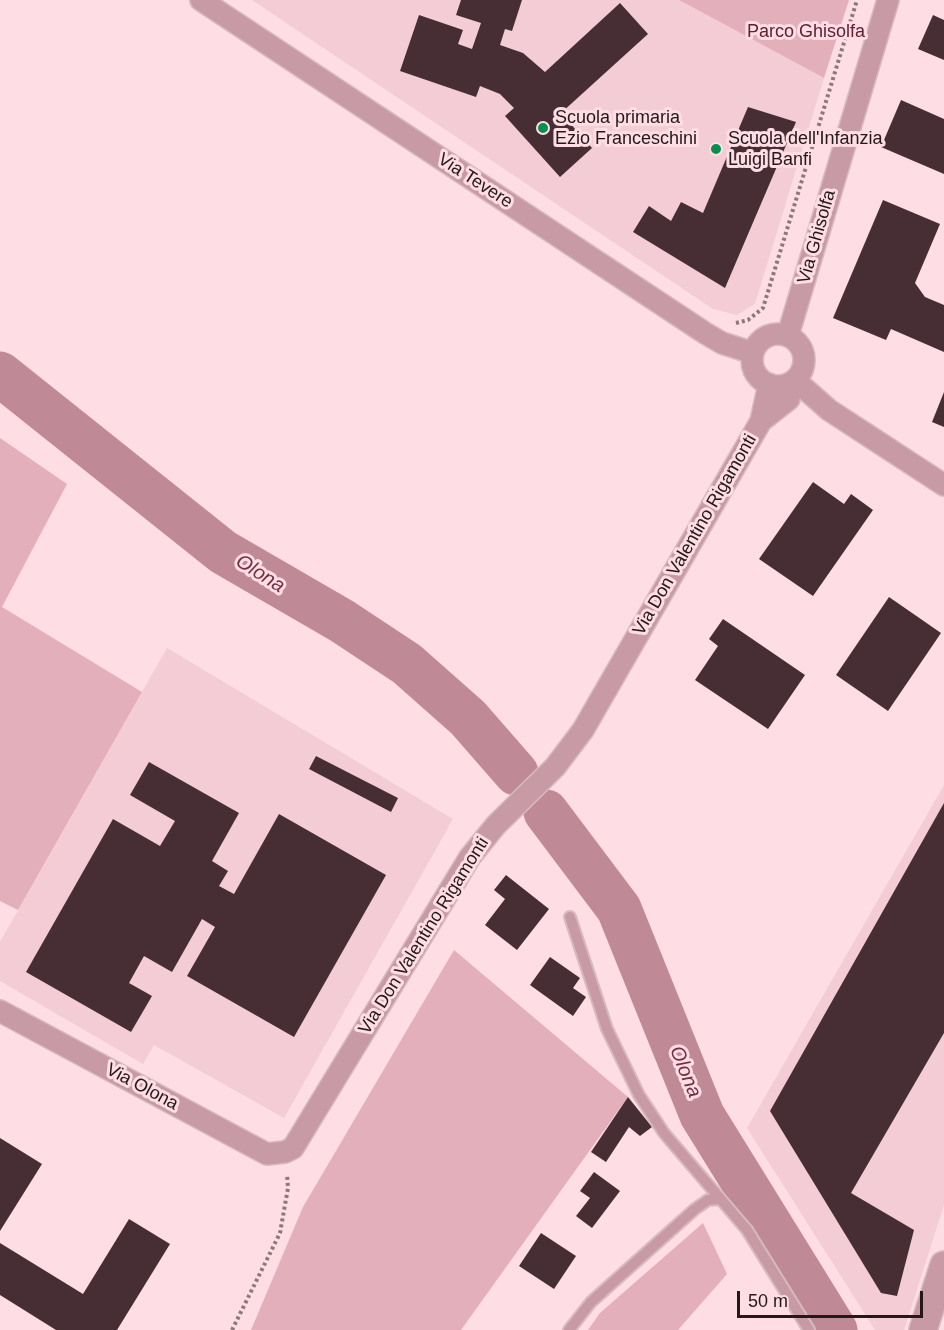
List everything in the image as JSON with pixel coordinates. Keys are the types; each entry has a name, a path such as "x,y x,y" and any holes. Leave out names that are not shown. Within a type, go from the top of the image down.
{"street":[{"name":"Via Tevere","path":"201,0 705,333 729,346 753,353"},
{"name":"Via Ghisolfa","path":"788,335 888,0"},
{"path":"770,335 788,335 801,347 804,364 793,381 779,386 769,384 758,376 752,361 753,353 762,339 770,335"},
{"path":"793,381 829,410 944,485"},
{"name":"Via Don Valentino Rigamonti","path":"760,421 789,399 793,381"},
{"name":"Via Don Valentino Rigamonti","path":"285,1152 298,1141 470,857 496,825 555,767 583,730 760,421 769,384"},
{"name":"Via Olona","path":"0,1011 267,1154 285,1152"},
{"path":"923,1330 944,1265"}],"lane":[{"path":"570,917 619,1059 664,1133 757,1244 809,1330"},
{"path":"569,1330 591,1302 695,1209 708,1200 720,1199"}],"path":[{"path":"724,321 736,323 748,320 763,308 857,0"},
{"path":"232,1330 280,1233 288,1188 285,1152"}],"shaded area":[{"path":"252,0 679,0 824,78 755,304 737,315 713,309"},
{"path":"167,648 453,819 284,1118 154,1045 143,1064 0,981 0,942"},
{"path":"944,785 944,1205 904,1330 875,1330 747,1128"}],"green space":[{"name":"Parco Ghisolfa","path":"679,0 849,0 824,78"},
{"path":"0,438 67,484 2,607 142,692 18,910 0,901"},
{"path":"454,950 628,1097 461,1330 251,1330 303,1207"},
{"path":"703,1223 727,1274 678,1330 588,1330 600,1313"}],"building":[{"path":"461,0 522,0 512,31 505,29 500,45 523,53 545,72 620,3 648,34 561,113 592,148 560,177 505,116 514,108 500,94 480,86 476,97 400,71 419,15 463,30 458,44 472,49 481,23 456,15"},
{"path":"933,15 944,20 944,60 918,49"},
{"path":"901,100 944,119 944,174 881,147"},
{"path":"748,107 796,122 725,288 633,232 649,206 671,221 681,202 703,213"},
{"path":"883,200 940,224 915,283 925,297 944,305 944,352 891,329 886,340 833,318"},
{"path":"944,392 944,427 932,422"},
{"path":"813,482 844,504 851,494 873,510 813,596 759,559"},
{"path":"889,597 941,633 888,711 836,675"},
{"path":"723,619 805,675 768,729 695,680 718,646 709,639"},
{"path":"316,756 398,798 391,812 309,769"},
{"path":"149,762 239,813 212,861 228,871 219,886 234,894 279,814 386,875 294,1037 187,976 215,927 202,919 172,972 144,956 129,983 152,996 131,1032 26,972 113,819 160,846 175,821 130,795"},
{"path":"944,803 944,1033 851,1193 914,1230 897,1296 881,1293 770,1111"},
{"path":"506,875 549,909 517,950 485,925 505,899 494,890"},
{"path":"550,957 580,978 573,988 586,997 573,1016 530,985"},
{"path":"628,1097 652,1127 640,1136 629,1127 606,1162 591,1152"},
{"path":"0,1138 42,1164 0,1231"},
{"path":"594,1172 620,1191 592,1228 576,1216 590,1198 580,1191"},
{"path":"129,1219 170,1244 117,1330 56,1330 0,1295 0,1243 83,1294"},
{"path":"541,1233 576,1256 554,1289 519,1266"}],"waterway":[{"name":"Olona","path":"0,374 223,552 342,621 407,664 468,718 516,773"},
{"name":"Olona","path":"546,812 619,909 702,1115 835,1330"}],"place":[{"name":"Scuola primaria Ezio Franceschini","path":"543,128"},
{"name":"Scuola dell'Infanzia Luigi Banfi","path":"716,149"}]}
